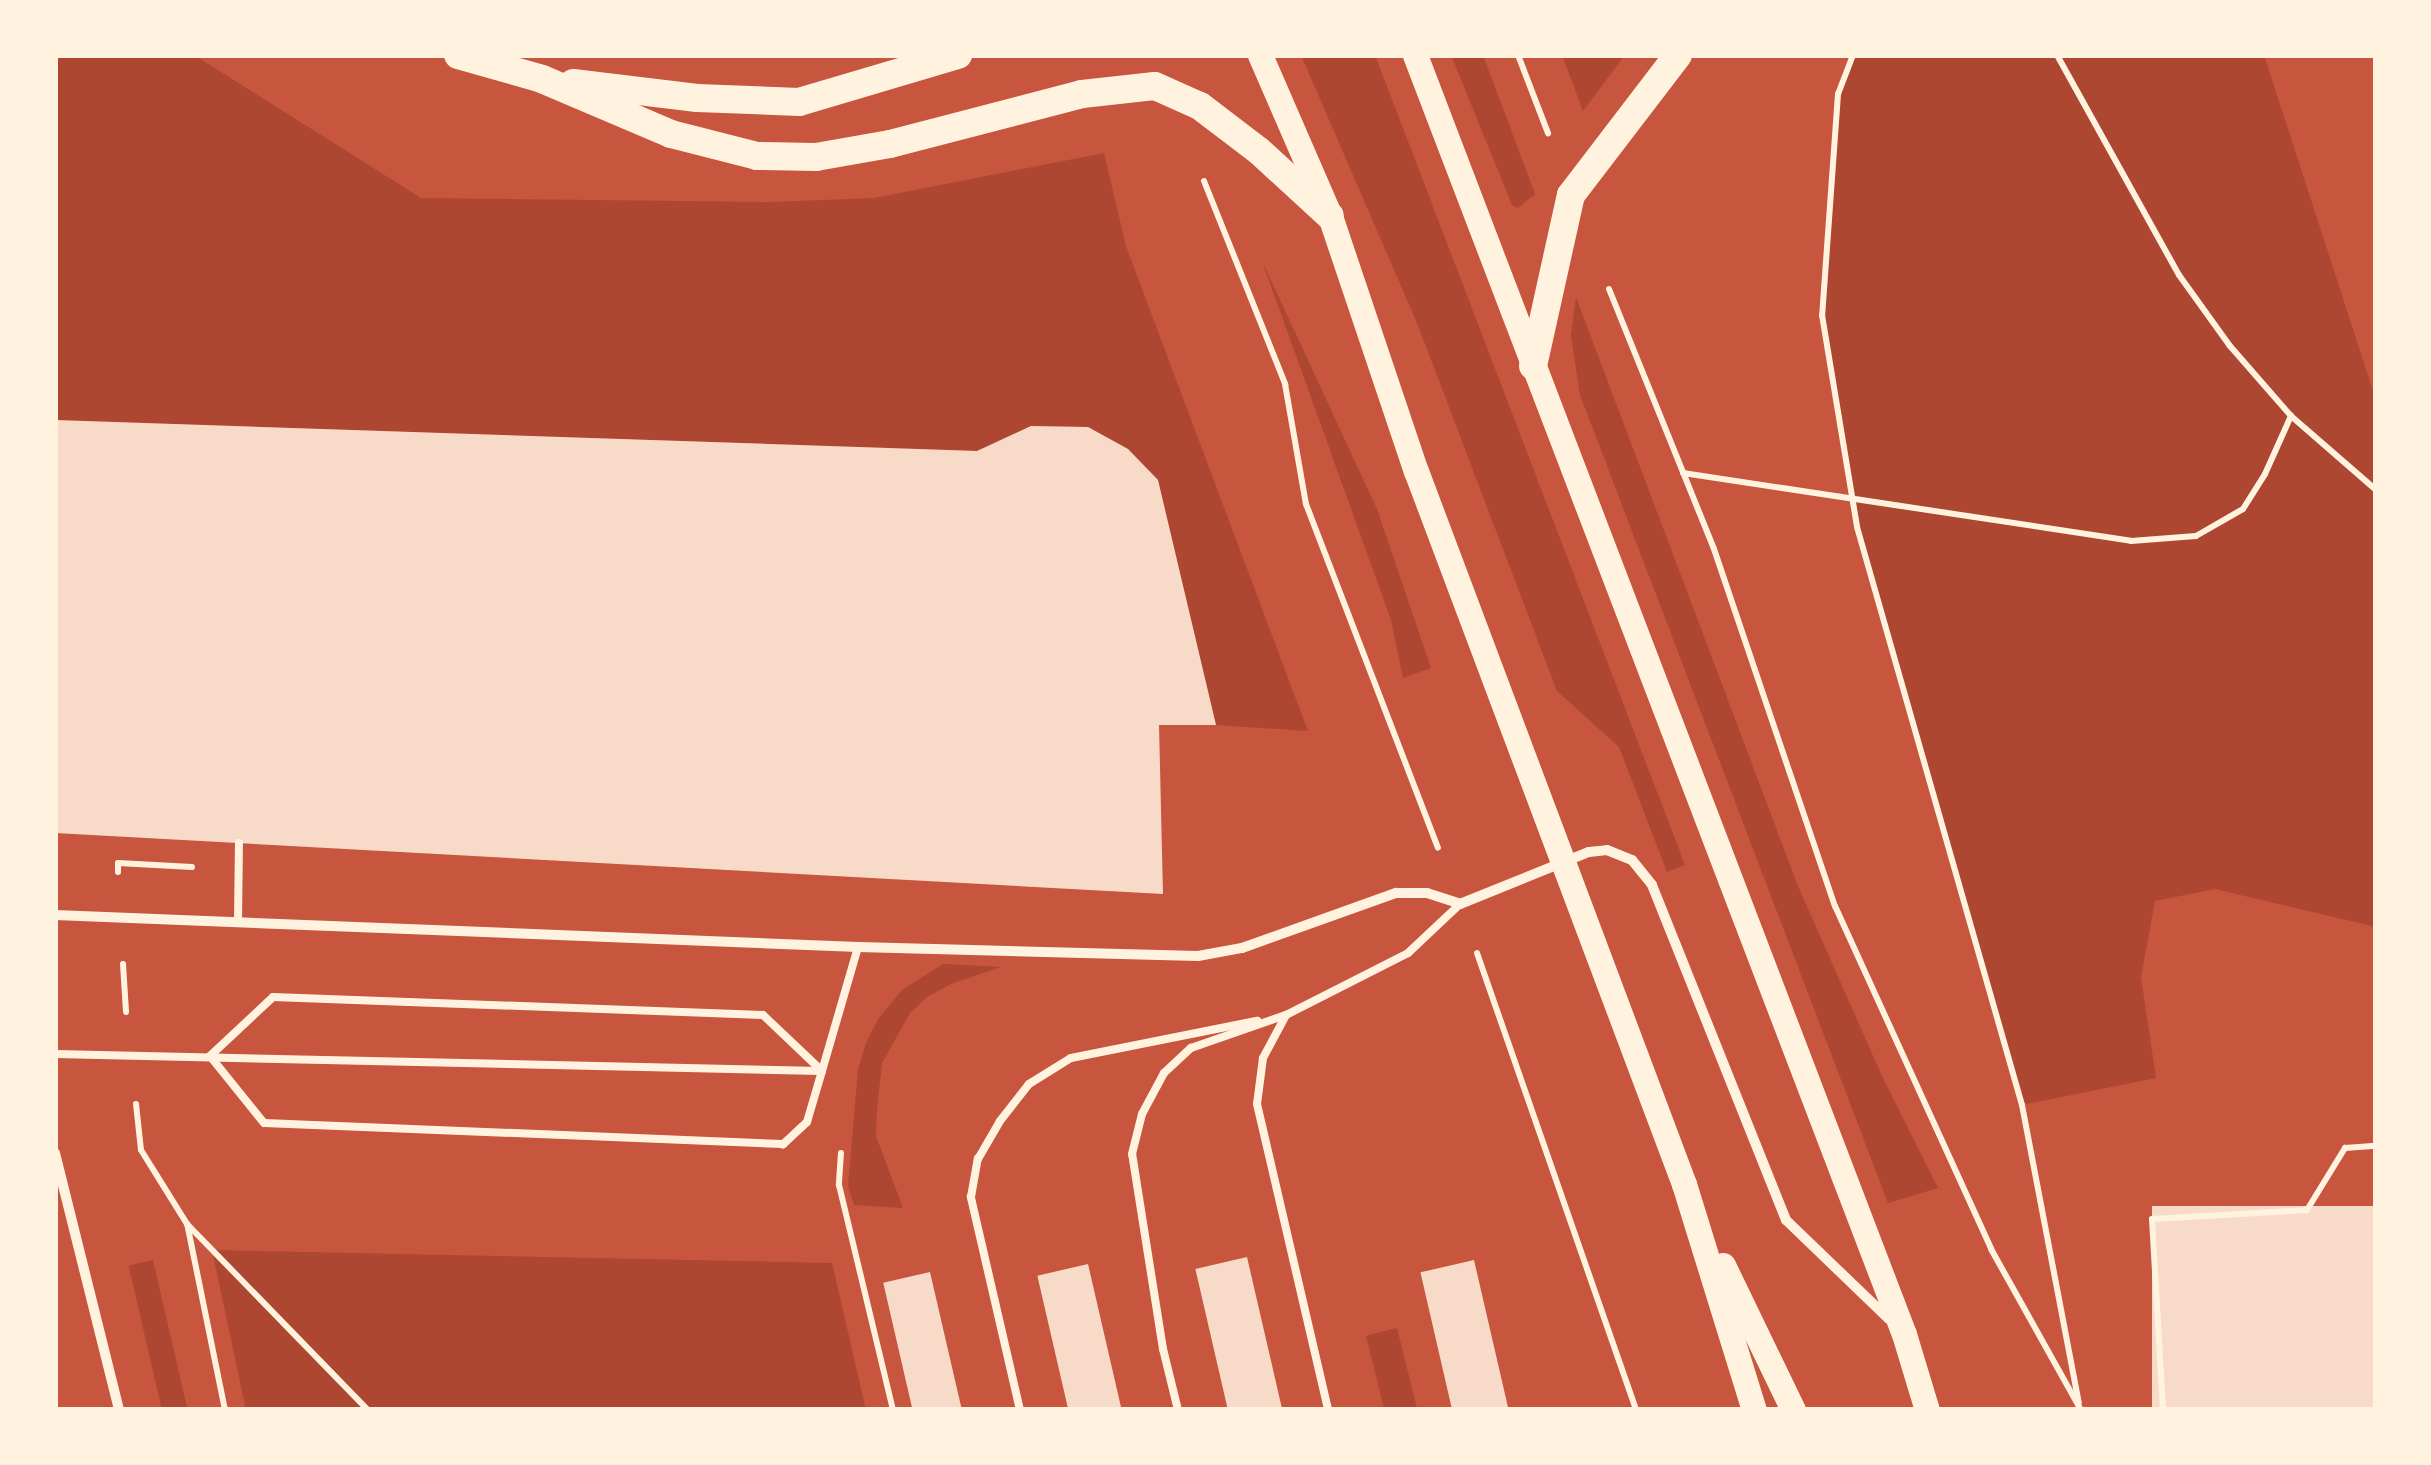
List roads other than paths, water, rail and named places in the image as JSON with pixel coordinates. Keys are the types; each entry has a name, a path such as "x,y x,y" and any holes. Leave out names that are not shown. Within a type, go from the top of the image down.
{"highway":[{"path":"458,55 542,79 671,134 756,156 816,157 890,144 1082,94 1156,86 1200,106 1259,151 1330,216"},
{"path":"542,79 698,98 798,102 958,55"},
{"path":"1532,366 1571,195 1678,55"}],"main road":[{"path":"1260,55 1330,216 1416,470 1684,1184 1754,1410"},
{"path":"1416,55 1904,1334 1927,1410"},
{"path":"1684,1184 1793,1410"}],"street":[{"path":"55,915 858,948 1198,956 1242,948 1396,893 1427,893 1460,904 1562,863 1608,850 1632,860 1652,886 1786,1220 1904,1334"},
{"path":"55,1153 119,1410"}],"lane":[{"path":"238,920 239,843"},
{"path":"1178,1410 1137,1204 1132,1154 1142,1114 1164,1073 1191,1048 1286,1016 1408,953 1460,904"},
{"path":"210,1056 264,1123 783,1144 806,1122 858,948"},
{"path":"210,1056 273,996 763,1014 822,1071"},
{"path":"1020,1410 971,1197 978,1159 1000,1121 1029,1084 1070,1058 1286,1016"},
{"path":"1286,1016 1263,1058 1257,1104 1328,1410"},
{"path":"55,1054 822,1071"}]}
